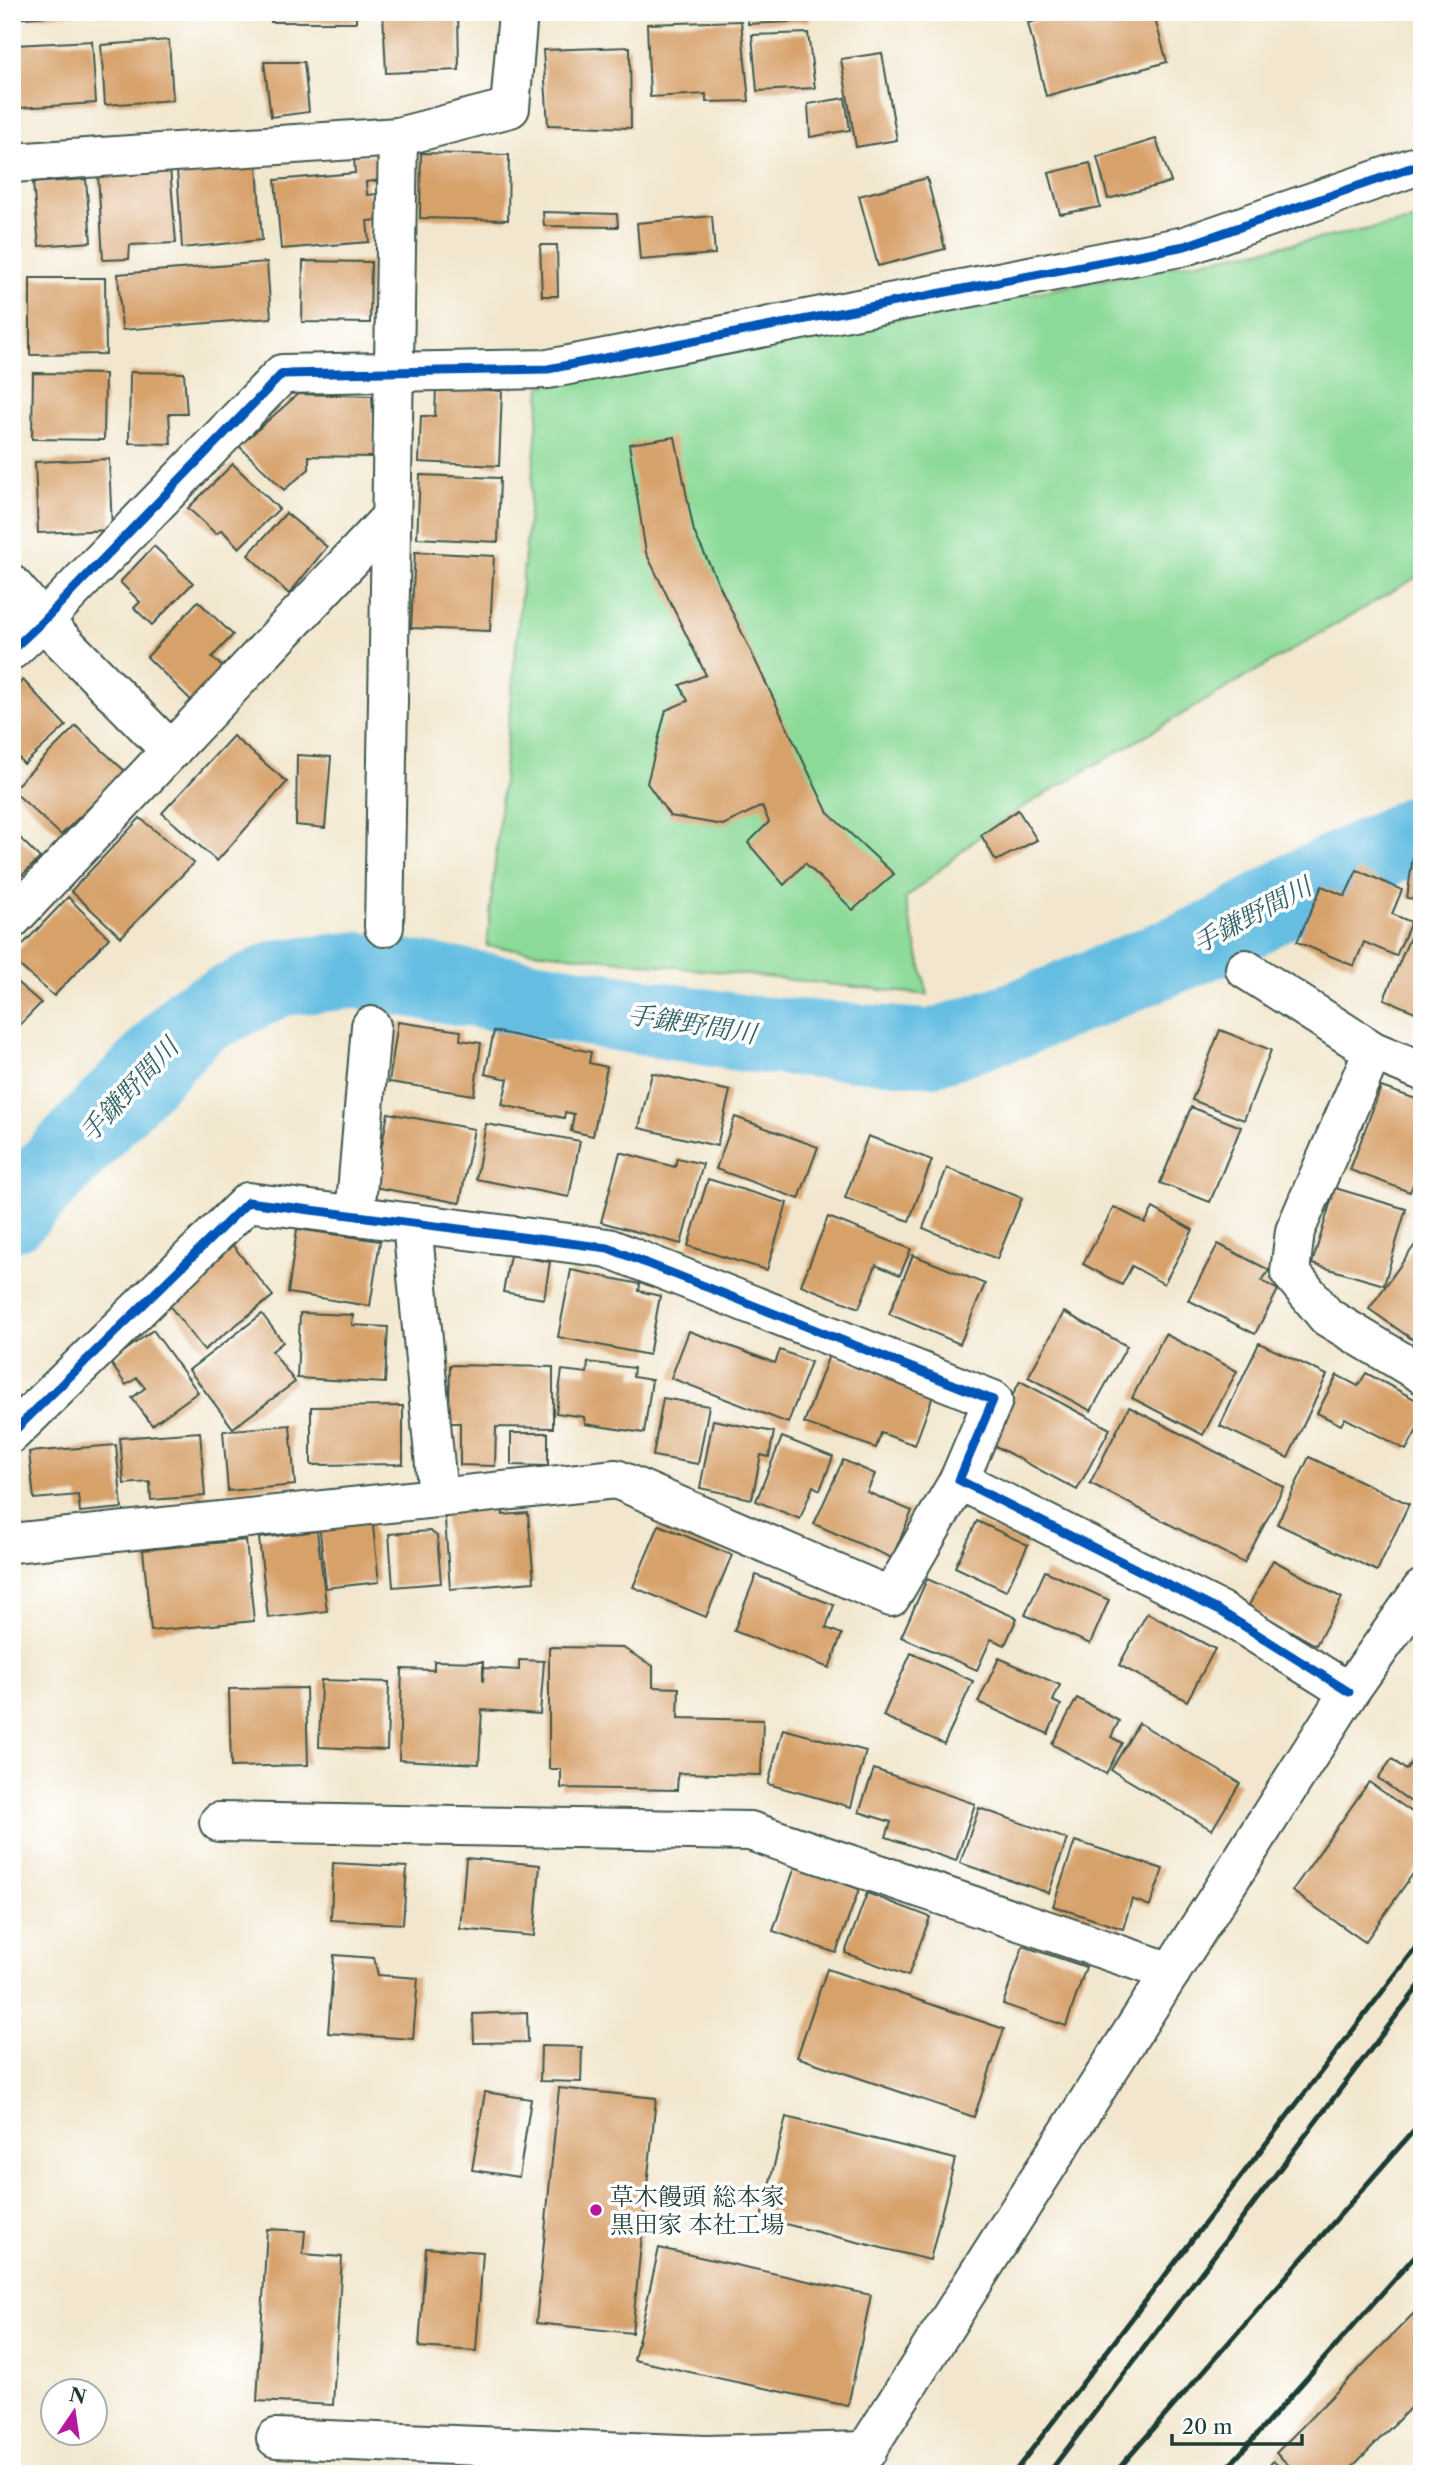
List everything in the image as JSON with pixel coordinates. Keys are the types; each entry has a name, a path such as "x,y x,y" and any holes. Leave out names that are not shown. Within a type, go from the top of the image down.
{"street":[{"path":"12,163 398,137 510,108 518,12"},
{"path":"384,927 398,137"},
{"path":"12,650 282,374 548,369 1185,246 1422,164"},
{"path":"12,919 391,517"},
{"path":"12,585 43,621 171,751"},
{"path":"1245,968 1373,1051 1422,1071"},
{"path":"355,1216 371,1026"},
{"path":"1373,1051 1295,1231 1290,1272 1327,1317 1422,1374"},
{"path":"12,1433 248,1202 608,1248 993,1400 959,1480 891,1597 616,1479 12,1544"},
{"path":"412,1223 438,1497"},
{"path":"959,1480 1220,1611 1349,1692"},
{"path":"276,2438 859,2463 1349,1692 1422,1589"},
{"path":"219,1822 750,1831 1171,1972"}],"green space":[{"path":"1422,219 1422,574 1018,810 981,835 905,899 928,995 487,946 541,387"}],"building":[{"path":"12,12 76,12 76,14 12,19"},
{"path":"100,12 166,12 166,17 101,16"},
{"path":"271,12 356,12 356,22 271,22"},
{"path":"383,12 458,12 459,70 386,73"},
{"path":"748,12 810,12 810,21 748,24"},
{"path":"1071,12 1153,12 1167,62 1046,96 1028,23"},
{"path":"741,21 749,101 706,102 706,94 650,97 647,24"},
{"path":"808,33 815,88 757,91 752,35"},
{"path":"169,40 173,100 105,105 101,45"},
{"path":"92,41 96,103 19,108 15,45"},
{"path":"630,47 631,128 548,125 543,50"},
{"path":"882,53 897,140 856,147 841,59"},
{"path":"264,62 304,62 309,112 271,117"},
{"path":"845,98 850,130 810,137 808,104"},
{"path":"1156,139 1171,182 1108,199 1097,157"},
{"path":"421,153 509,155 508,220 420,218"},
{"path":"380,154 383,180 366,182 367,195 377,194 379,220 367,221 369,242 281,249 275,180 355,173 354,156"},
{"path":"1090,163 1100,207 1060,214 1049,173"},
{"path":"257,165 262,240 182,248 177,170"},
{"path":"170,167 176,243 130,245 129,259 103,260 98,173"},
{"path":"927,178 945,249 878,266 859,196"},
{"path":"86,179 91,242 39,246 33,183"},
{"path":"543,212 617,214 618,227 544,226"},
{"path":"712,216 715,254 640,260 637,223"},
{"path":"540,245 557,245 558,296 542,296"},
{"path":"303,261 371,262 370,323 302,322"},
{"path":"267,262 271,318 122,330 118,274"},
{"path":"30,278 105,278 106,354 30,355"},
{"path":"130,372 184,373 187,414 169,414 171,444 129,443"},
{"path":"33,373 105,374 104,440 32,439"},
{"path":"436,387 502,391 499,466 419,462 421,416 435,416"},
{"path":"298,394 372,396 375,457 309,456 309,469 284,490 239,446"},
{"path":"675,437 694,532 828,813 894,874 853,910 805,863 784,885 748,843 769,822 762,806 723,825 670,816 647,783 666,710 688,701 680,685 706,675 646,553 629,444"},
{"path":"109,459 112,530 38,533 35,462"},
{"path":"233,464 279,509 239,548 222,530 216,534 188,508"},
{"path":"420,475 500,478 498,542 417,538"},
{"path":"286,513 327,547 289,594 248,555"},
{"path":"154,546 193,583 152,625 134,608 140,602 120,582"},
{"path":"415,552 494,556 490,631 411,628"},
{"path":"198,601 233,635 212,657 225,669 194,703 147,657"},
{"path":"23,680 66,726 24,764 12,751 12,690"},
{"path":"76,726 126,772 61,835 12,790"},
{"path":"233,736 287,782 217,861 162,813"},
{"path":"297,755 331,757 325,828 296,825"},
{"path":"1018,810 1037,840 996,861 981,835"},
{"path":"140,818 194,863 121,937 71,891"},
{"path":"12,830 40,858 12,885"},
{"path":"1415,842 1422,843 1422,900 1407,898"},
{"path":"1357,870 1402,890 1392,914 1411,922 1396,956 1364,942 1354,966 1297,942 1322,886 1345,896"},
{"path":"68,897 109,938 54,996 12,959 12,956"},
{"path":"1416,923 1422,926 1422,1015 1384,999"},
{"path":"12,978 41,1003 12,1033"},
{"path":"398,1022 461,1031 460,1040 481,1043 474,1095 389,1082"},
{"path":"1220,1030 1271,1050 1244,1120 1192,1100"},
{"path":"494,1031 591,1052 589,1063 607,1067 593,1136 571,1131 574,1114 565,1112 564,1118 502,1105 508,1079 485,1074"},
{"path":"652,1073 730,1091 717,1146 639,1128"},
{"path":"1381,1087 1422,1101 1422,1161 1410,1192 1350,1170"},
{"path":"1191,1107 1241,1127 1210,1202 1160,1183"},
{"path":"388,1113 474,1129 460,1203 374,1187"},
{"path":"735,1117 818,1147 799,1199 716,1169"},
{"path":"486,1124 580,1141 569,1197 476,1179"},
{"path":"868,1136 932,1160 909,1221 845,1198"},
{"path":"620,1152 675,1167 677,1158 703,1164 681,1244 601,1222"},
{"path":"947,1168 1022,1198 997,1259 923,1228"},
{"path":"708,1179 787,1203 767,1270 688,1246"},
{"path":"1335,1188 1406,1209 1384,1285 1312,1264"},
{"path":"1114,1207 1145,1223 1153,1208 1193,1230 1164,1284 1132,1266 1122,1285 1083,1264"},
{"path":"828,1217 911,1249 900,1275 876,1265 859,1308 801,1285"},
{"path":"297,1229 380,1241 370,1306 288,1293"},
{"path":"1422,1235 1422,1346 1369,1309"},
{"path":"231,1243 273,1296 204,1350 162,1296"},
{"path":"1218,1244 1269,1270 1262,1281 1278,1290 1255,1334 1188,1300"},
{"path":"510,1255 550,1262 544,1299 503,1292"},
{"path":"913,1255 985,1284 960,1344 889,1314"},
{"path":"571,1270 640,1284 639,1291 660,1296 649,1355 558,1337"},
{"path":"1064,1312 1127,1346 1091,1411 1028,1377"},
{"path":"300,1313 353,1315 352,1325 388,1327 385,1383 297,1378"},
{"path":"262,1314 283,1342 272,1351 295,1382 233,1428 189,1370"},
{"path":"153,1330 198,1392 152,1425 132,1398 145,1388 137,1378 126,1385 110,1362"},
{"path":"689,1331 775,1363 780,1350 811,1362 788,1423 671,1378"},
{"path":"1165,1334 1237,1371 1203,1435 1132,1398"},
{"path":"1259,1343 1327,1375 1288,1458 1220,1426"},
{"path":"829,1355 934,1393 915,1445 881,1433 876,1448 804,1423"},
{"path":"588,1362 634,1368 633,1377 652,1380 644,1433 585,1424 584,1417 556,1413 562,1370 587,1373"},
{"path":"450,1365 553,1367 553,1428 496,1427 495,1466 460,1465 460,1423 449,1423"},
{"path":"1366,1373 1422,1403 1422,1421 1406,1450 1345,1418 1341,1425 1317,1413 1337,1375 1358,1386"},
{"path":"1020,1381 1110,1429 1077,1490 988,1442"},
{"path":"663,1398 709,1406 698,1464 653,1456"},
{"path":"403,1406 403,1464 311,1465 311,1407"},
{"path":"1129,1407 1284,1487 1244,1563 1090,1483"},
{"path":"713,1420 774,1432 769,1457 761,1455 752,1499 700,1488"},
{"path":"290,1425 295,1485 228,1491 223,1431"},
{"path":"200,1432 205,1496 151,1500 150,1482 124,1484 120,1438"},
{"path":"511,1433 548,1433 548,1466 511,1465"},
{"path":"782,1437 833,1457 820,1490 813,1486 800,1519 756,1501"},
{"path":"116,1445 122,1508 80,1512 78,1495 34,1499 29,1452"},
{"path":"1309,1457 1409,1504 1377,1571 1277,1524"},
{"path":"843,1460 875,1474 867,1492 912,1511 892,1558 814,1524"},
{"path":"502,1501 503,1515 528,1513 534,1582 450,1589 444,1506"},
{"path":"372,1517 379,1582 326,1588 319,1522"},
{"path":"977,1521 1028,1545 1006,1591 955,1567"},
{"path":"659,1525 732,1555 706,1617 633,1587"},
{"path":"317,1531 327,1611 268,1618 259,1538"},
{"path":"430,1531 437,1536 441,1583 393,1587 389,1534"},
{"path":"246,1540 254,1621 151,1631 143,1550"},
{"path":"1273,1560 1342,1598 1316,1645 1248,1607"},
{"path":"1045,1571 1109,1600 1090,1644 1025,1615"},
{"path":"756,1575 834,1605 826,1628 842,1634 829,1668 734,1631"},
{"path":"927,1579 1017,1618 1005,1645 991,1639 977,1670 901,1637"},
{"path":"1147,1613 1215,1649 1187,1701 1119,1665"},
{"path":"549,1647 623,1648 653,1666 653,1687 679,1688 678,1718 763,1720 761,1775 678,1773 677,1790 561,1788 561,1769 549,1769"},
{"path":"911,1653 973,1681 944,1744 883,1716"},
{"path":"999,1658 1060,1685 1053,1701 1061,1705 1048,1734 978,1702"},
{"path":"519,1660 544,1661 540,1714 482,1710 479,1764 399,1760 402,1669 434,1670 434,1661 483,1662 483,1682 484,1668 519,1670"},
{"path":"321,1680 389,1682 387,1750 319,1747"},
{"path":"306,1688 308,1765 231,1767 229,1689"},
{"path":"1077,1698 1119,1721 1111,1737 1122,1743 1106,1774 1052,1744"},
{"path":"1139,1723 1240,1783 1212,1830 1111,1770"},
{"path":"783,1729 866,1751 851,1807 768,1784"},
{"path":"1416,1755 1422,1759 1422,1810 1378,1778 1392,1759 1406,1770"},
{"path":"874,1769 975,1804 956,1861 886,1837 891,1822 859,1812"},
{"path":"1369,1782 1422,1819 1422,1861 1365,1942 1292,1891"},
{"path":"979,1808 1067,1839 1049,1893 960,1863"},
{"path":"1075,1841 1163,1869 1150,1906 1132,1899 1123,1929 1053,1906"},
{"path":"466,1858 540,1865 534,1936 460,1929"},
{"path":"333,1863 407,1867 403,1924 331,1920"},
{"path":"795,1867 859,1889 836,1953 773,1931"},
{"path":"867,1893 930,1917 908,1976 845,1953"},
{"path":"1023,1946 1086,1967 1066,2026 1003,2004"},
{"path":"334,1955 374,1958 378,1975 418,1978 413,2039 328,2033"},
{"path":"827,1969 1004,2029 974,2117 797,2057"},
{"path":"527,2012 528,2042 474,2043 473,2014"},
{"path":"541,2046 582,2047 581,2082 540,2081"},
{"name":"草木饅頭 総本家 黒田家 本社工場","path":"559,2088 656,2098 632,2333 536,2323"},
{"path":"485,2092 531,2099 519,2177 472,2170"},
{"path":"786,2117 955,2159 930,2260 761,2218"},
{"path":"267,2229 305,2231 303,2254 342,2257 333,2405 257,2401"},
{"path":"426,2248 483,2252 476,2351 419,2347"},
{"path":"659,2248 871,2295 848,2406 634,2360"},
{"path":"1422,2305 1422,2396 1345,2474 1298,2474 1276,2453"},
{"path":"1273,2461 1288,2474 1262,2474"}],"waterway":[{"name":"手鎌野間川","path":"12,1213 196,1019 279,978 356,970 748,1034 931,1048 1021,1018 1220,936 1306,886 1422,831"}],"railway":[{"path":"1013,2474 1422,1940"},
{"path":"1048,2474 1422,1982"},
{"path":"1114,2474 1422,2121"},
{"path":"1222,2474 1422,2248"}],"cycle path":[{"path":"12,650 282,374 548,369 1185,246 1422,164"},
{"path":"12,1433 248,1202 608,1248 993,1400 959,1480 1220,1611 1349,1692"}],"place":[{"name":"草木饅頭 総本家 黒田家 本社工場","path":"596,2210"}]}
